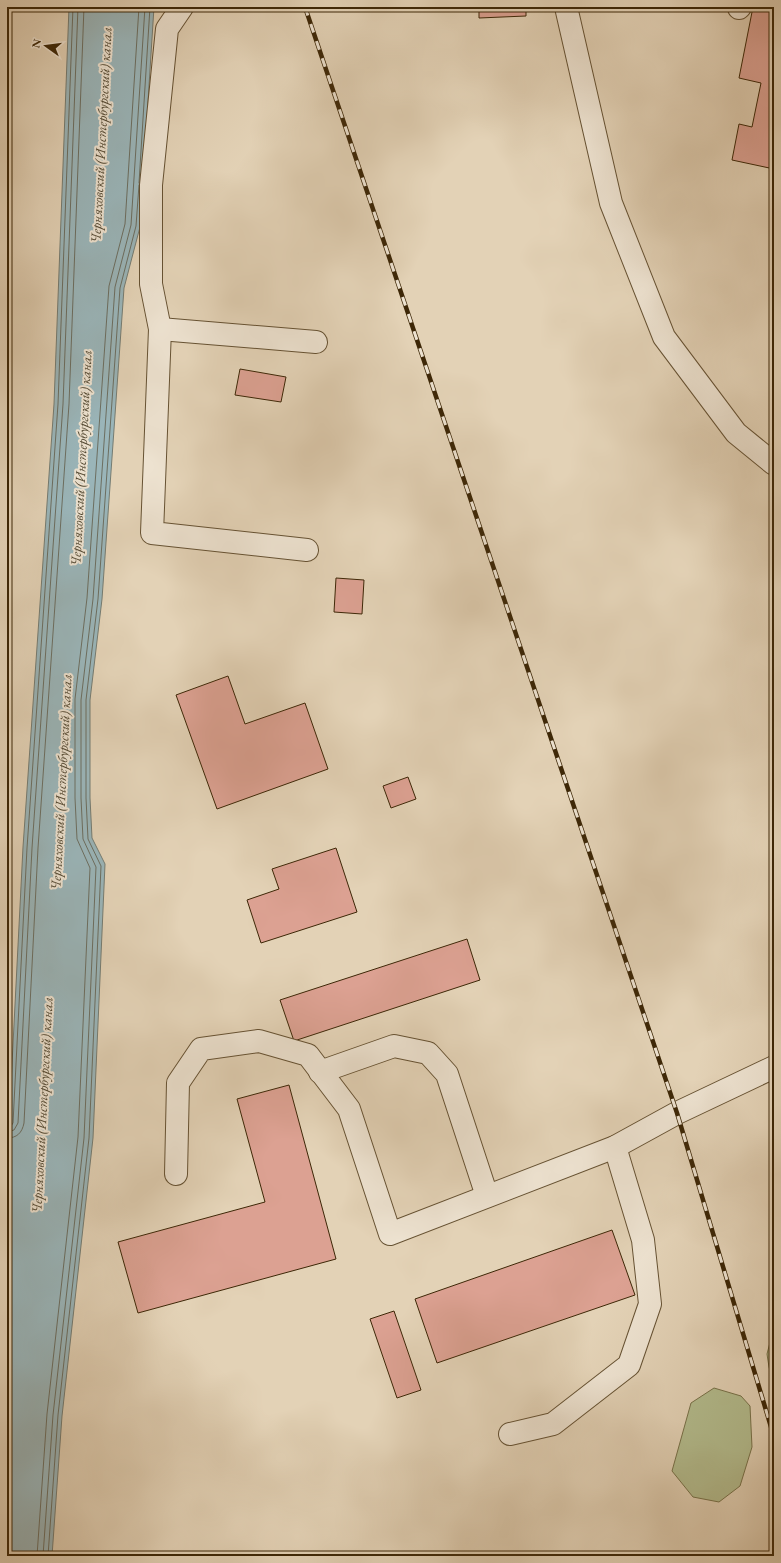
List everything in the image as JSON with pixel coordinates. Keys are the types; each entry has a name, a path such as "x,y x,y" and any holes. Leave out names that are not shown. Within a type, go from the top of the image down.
{"street":[{"path":"182,7 167,29 151,184 151,284 160,329 152,532 307,550"},
{"path":"566,7 612,203 664,337 736,433 774,464"},
{"path":"160,329 316,342"},
{"path":"176,1174 178,1083 201,1049 259,1041 308,1055 349,1109 390,1234 615,1147 677,1113 774,1067"},
{"path":"320,1072 394,1046 428,1053 447,1074 487,1196"},
{"path":"510,1434 554,1424 628,1366 650,1304 643,1240 615,1147"}],"green space":[{"path":"774,1327 774,1386 767,1354"},
{"path":"714,1388 741,1396 750,1406 752,1447 740,1486 719,1502 693,1497 672,1471 691,1403"}],"water":[{"name":"Черняховский (Инстербургский) канал","path":"69,7 154,7 140,227 124,288 102,599 90,700 90,798 92,838 105,864 93,1138 62,1416 52,1556 7,1556 7,1163 23,847 54,404"}],"building":[{"path":"479,7 526,7 526,16 479,18"},
{"path":"753,7 774,7 774,169 732,160 739,124 752,127 761,83 739,78"},
{"path":"240,369 286,377 281,402 235,395"},
{"path":"336,578 364,580 362,614 334,612"},
{"path":"228,676 245,724 305,703 328,769 217,809 176,695"},
{"path":"408,777 416,799 391,808 383,786"},
{"path":"336,848 357,912 261,943 247,900 279,889 272,869"},
{"path":"467,939 480,980 294,1041 280,1000"},
{"path":"289,1085 336,1259 138,1313 118,1242 265,1202 237,1099"},
{"path":"612,1230 635,1295 437,1363 415,1299"},
{"path":"394,1311 421,1390 397,1398 370,1319"}],"railway":[{"path":"305,7 677,1113 774,1437"}]}
